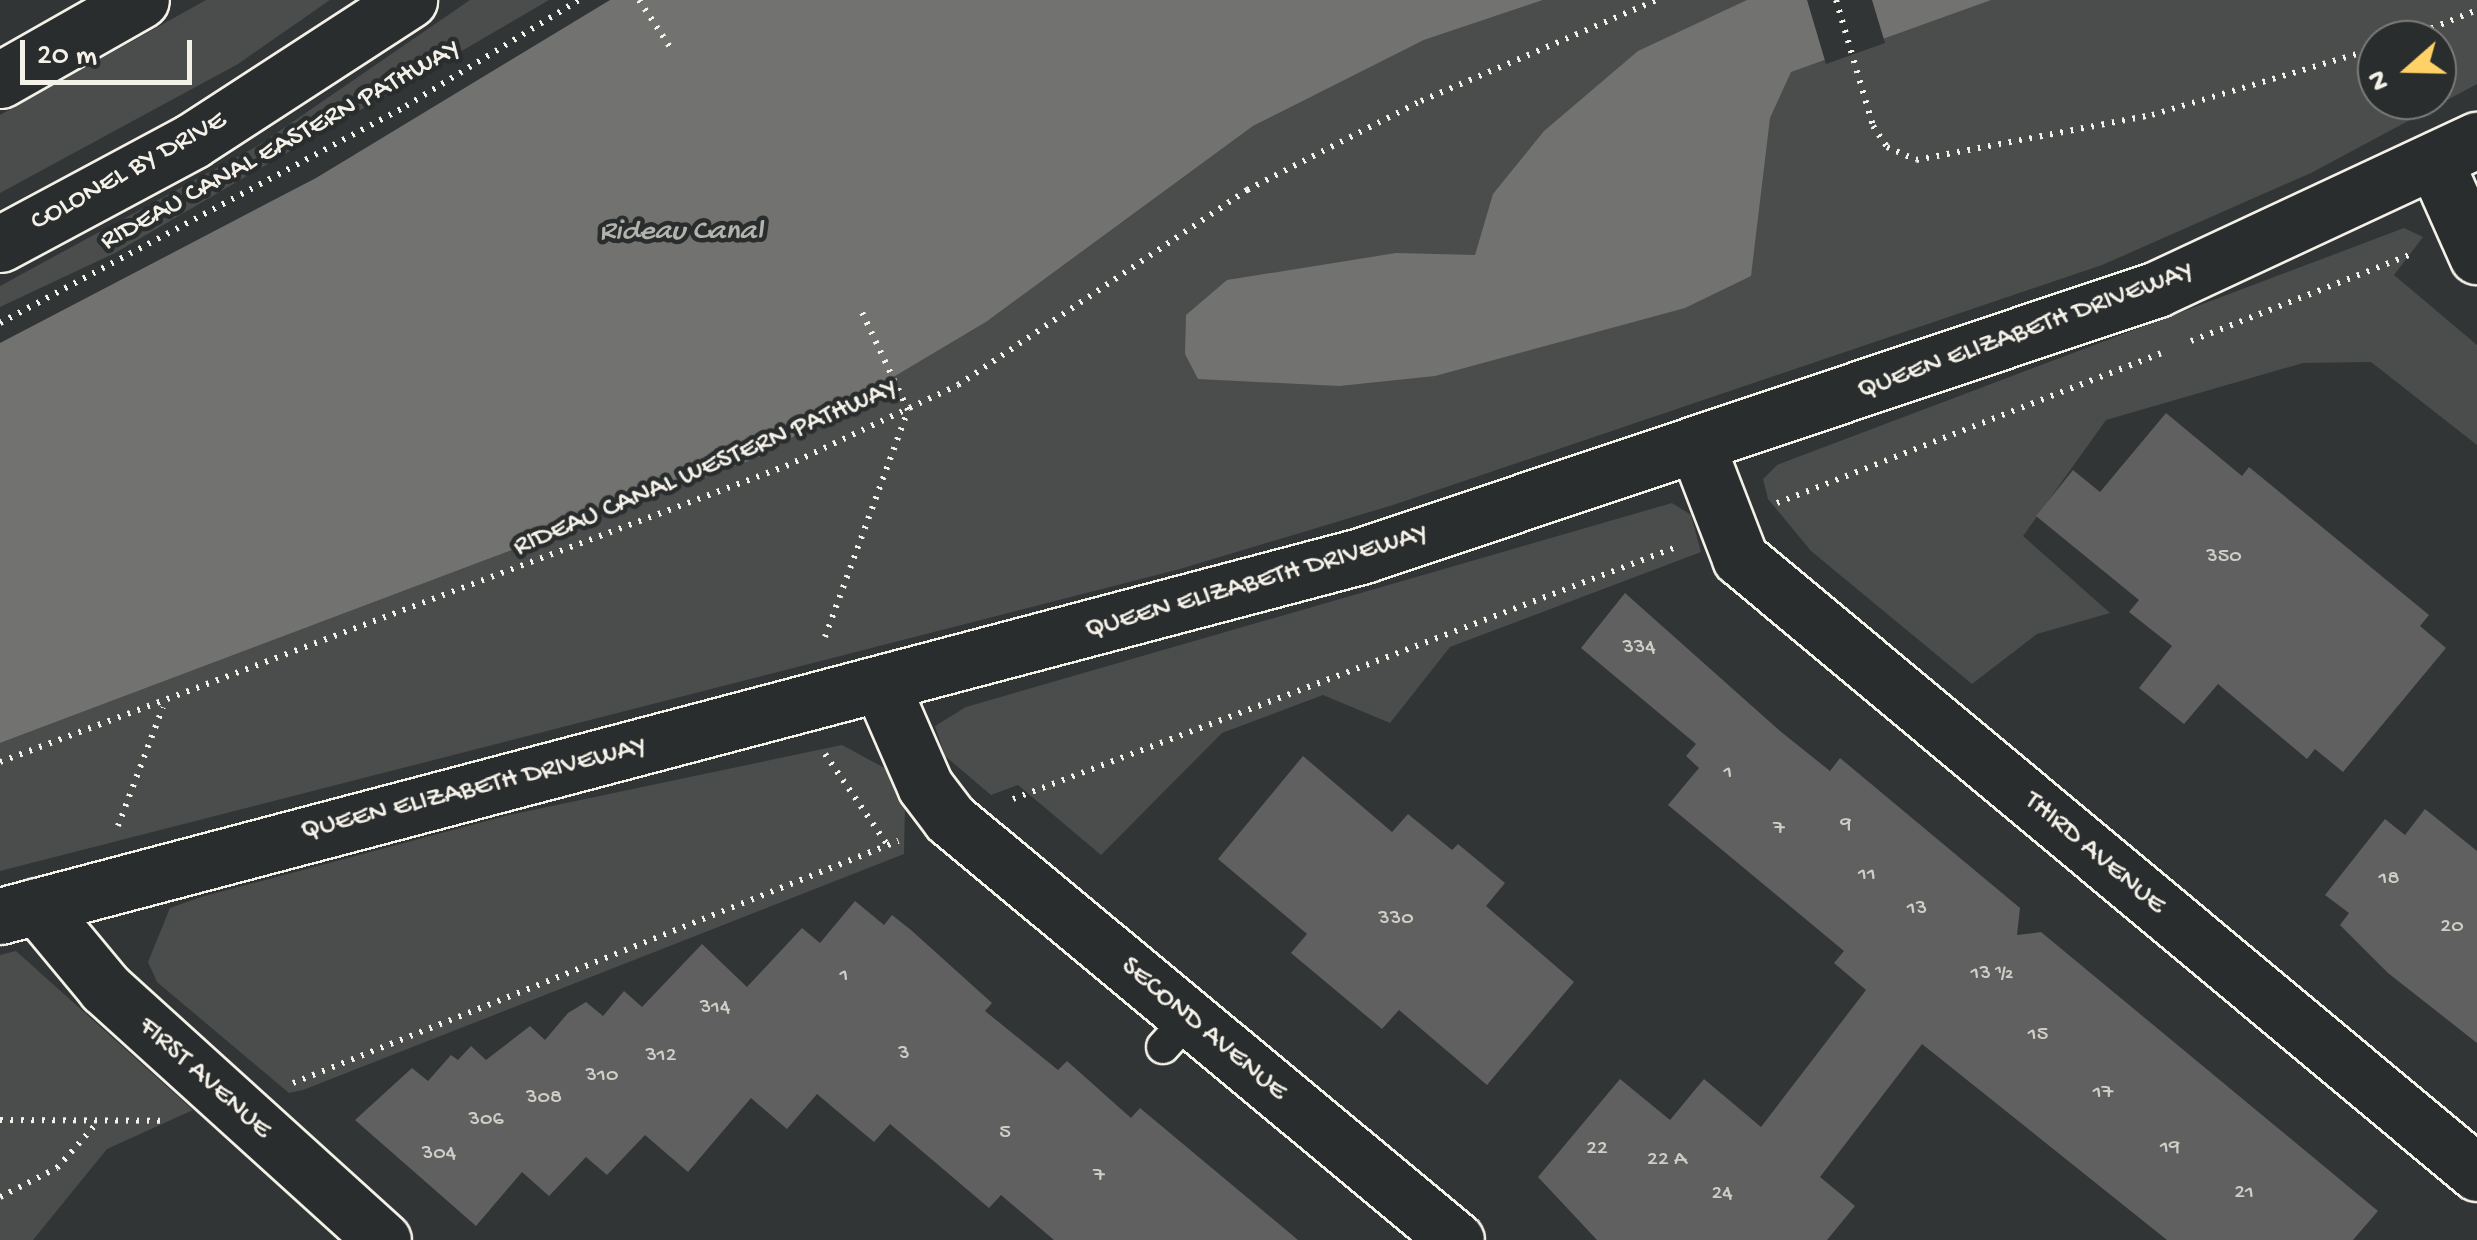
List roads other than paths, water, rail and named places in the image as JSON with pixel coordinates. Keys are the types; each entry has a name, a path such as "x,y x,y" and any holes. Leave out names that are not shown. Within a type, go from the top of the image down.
{"main road":[{"path":"0,80 141,0"},
{"name":"COLONEL BY DRIVE","path":"0,244 192,140 409,0"},
{"path":"2456,152 2477,256"},
{"name":"QUEEN ELIZABETH DRIVEWAY","path":"19,911 882,687 1364,555 1698,449 2157,289 2456,152"},
{"name":"THIRD AVENUE","path":"1698,449 1740,558 2477,1173"},
{"name":"SECOND AVENUE","path":"882,687 925,786 950,820 1176,1033 1456,1240"},
{"name":"FIRST AVENUE","path":"19,911 383,1240"}],"water":[{"name":"Rideau Canal","path":"610,0 1543,0 1424,40 1253,126 986,322 759,457 0,743 0,343 316,178"},
{"path":"1747,0 1991,0 1791,72 1770,118 1751,276 1685,308 1435,376 1339,386 1198,379 1185,354 1186,315 1227,280 1396,253 1475,255 1493,194 1544,131 1638,51"}]}
